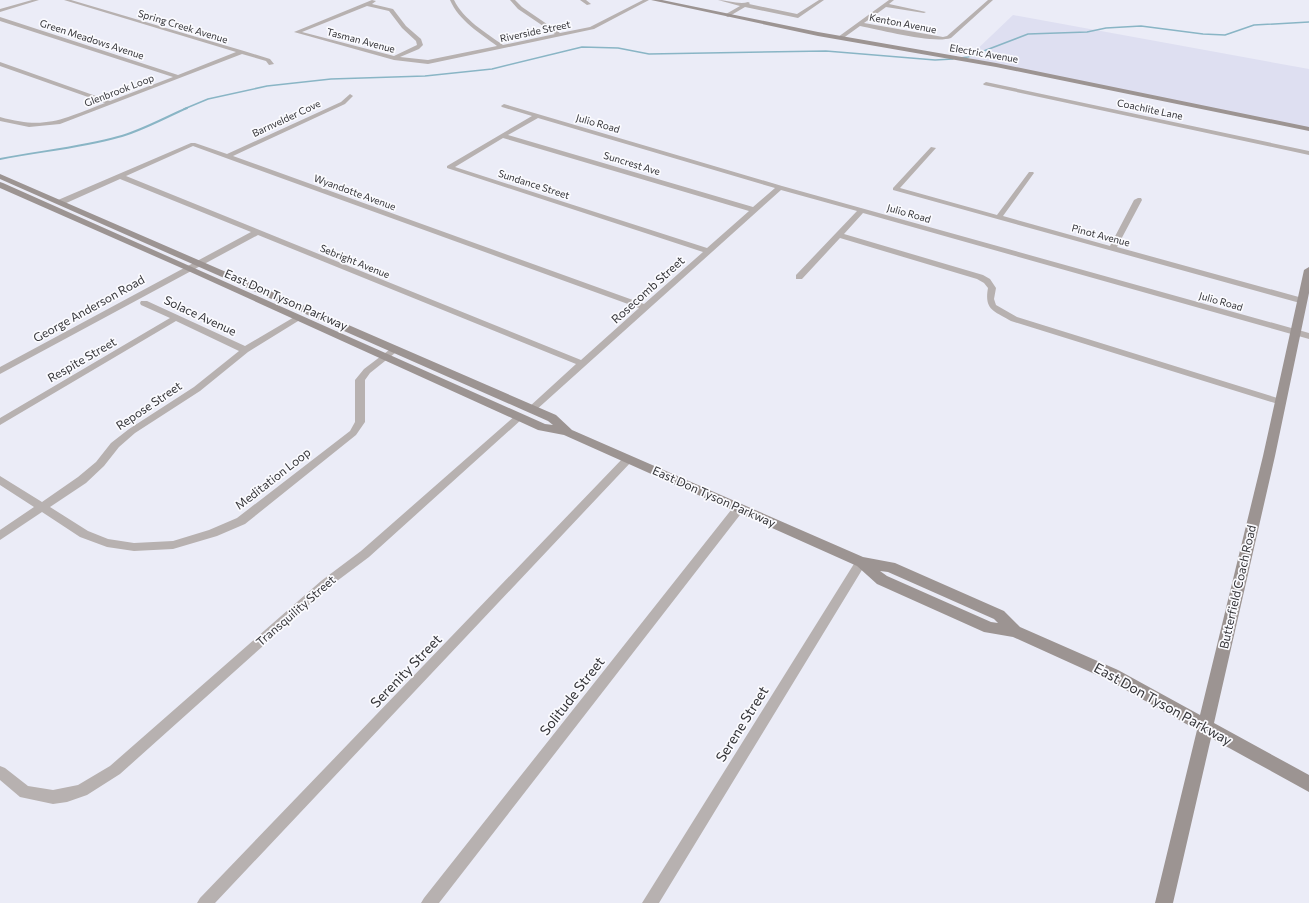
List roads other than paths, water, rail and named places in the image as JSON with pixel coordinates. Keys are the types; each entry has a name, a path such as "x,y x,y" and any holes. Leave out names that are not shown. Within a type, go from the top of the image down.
{"main road":[{"name":"Electric Avenue","path":"654,0 840,38 974,61 1309,129"},
{"name":"East Don Tyson Parkway","path":"0,176 200,262 552,418 567,432"},
{"name":"East Don Tyson Parkway","path":"0,185 189,268 519,417 542,427 567,432 861,562 882,580 989,628 1014,631 1083,661 1135,687 1309,784"},
{"name":"Butterfield Coach Road","path":"1164,903 1281,402 1309,270"}],"street":[{"path":"0,11 37,0"},
{"name":"Spring Creek Avenue","path":"66,0 268,60 271,64"},
{"path":"367,4 377,0"},
{"path":"452,0 453,5 460,14 502,47"},
{"path":"512,0 520,8 560,35"},
{"path":"582,0 589,4"},
{"name":"Riverside Street","path":"420,62 435,61 592,28 647,0"},
{"path":"720,0 798,16 822,0"},
{"path":"728,15 753,0"},
{"path":"840,38 892,0"},
{"name":"Kenton Avenue","path":"860,24 943,39 949,37 991,0"},
{"path":"367,4 391,10 404,27 419,40 420,45 417,48 394,58"},
{"name":"Tasman Avenue","path":"367,4 297,32 394,58 420,62"},
{"path":"885,5 924,12"},
{"name":"Green Meadows Avenue","path":"0,18 179,77"},
{"name":"Glenbrook Loop","path":"0,119 13,124 26,126 41,125 72,118 242,52"},
{"path":"0,64 111,103"},
{"name":"Coachlite Lane","path":"986,84 1309,153"},
{"name":"Barnvelder Cove","path":"228,156 343,103 350,96"},
{"name":"Julio Road","path":"504,106 780,187 1309,336"},
{"name":"Sundance Street","path":"537,116 449,167 709,251"},
{"name":"Suncrest Ave","path":"503,136 754,210"},
{"name":"Wyandotte Avenue","path":"61,202 193,144 646,308"},
{"name":"Pinot Avenue","path":"933,148 895,189 1303,301"},
{"path":"998,218 1031,173"},
{"name":"Sebright Avenue","path":"120,176 583,364"},
{"name":"Rosecomb Street","path":"532,409 780,187"},
{"path":"1112,249 1138,200"},
{"path":"799,277 862,210"},
{"name":"George Anderson Road","path":"0,372 256,232"},
{"path":"839,235 980,277 992,288 990,299 992,306 1014,319 1281,402"},
{"name":"Solace Avenue","path":"144,303 245,350"},
{"name":"Respite Street","path":"0,422 176,318"},
{"name":"Repose Street","path":"0,536 82,480 100,464 115,445 132,431 198,388 245,350 299,318"},
{"name":"Meditation Loop","path":"0,480 84,534 108,543 134,547 173,545 213,533 241,521 353,433 360,422 360,380 367,371 396,349"},
{"name":"Transquility Street","path":"0,772 25,792 53,797 67,795 82,790 115,770 325,584 365,554 519,417"},
{"name":"Serenity Street","path":"205,903 628,459"},
{"name":"Solitude Street","path":"429,903 739,508"},
{"name":"Serene Street","path":"650,903 861,562"}],"waterway":[{"path":"960,58 968,57 1028,34 1087,32 1106,28 1141,26 1203,34 1225,35 1254,25 1309,22"},
{"path":"184,109 208,99 267,86 331,79 425,76 492,69 582,47 618,48 649,54 826,51 935,60 953,59"},
{"path":"0,159 89,144 126,135 187,108"}]}
